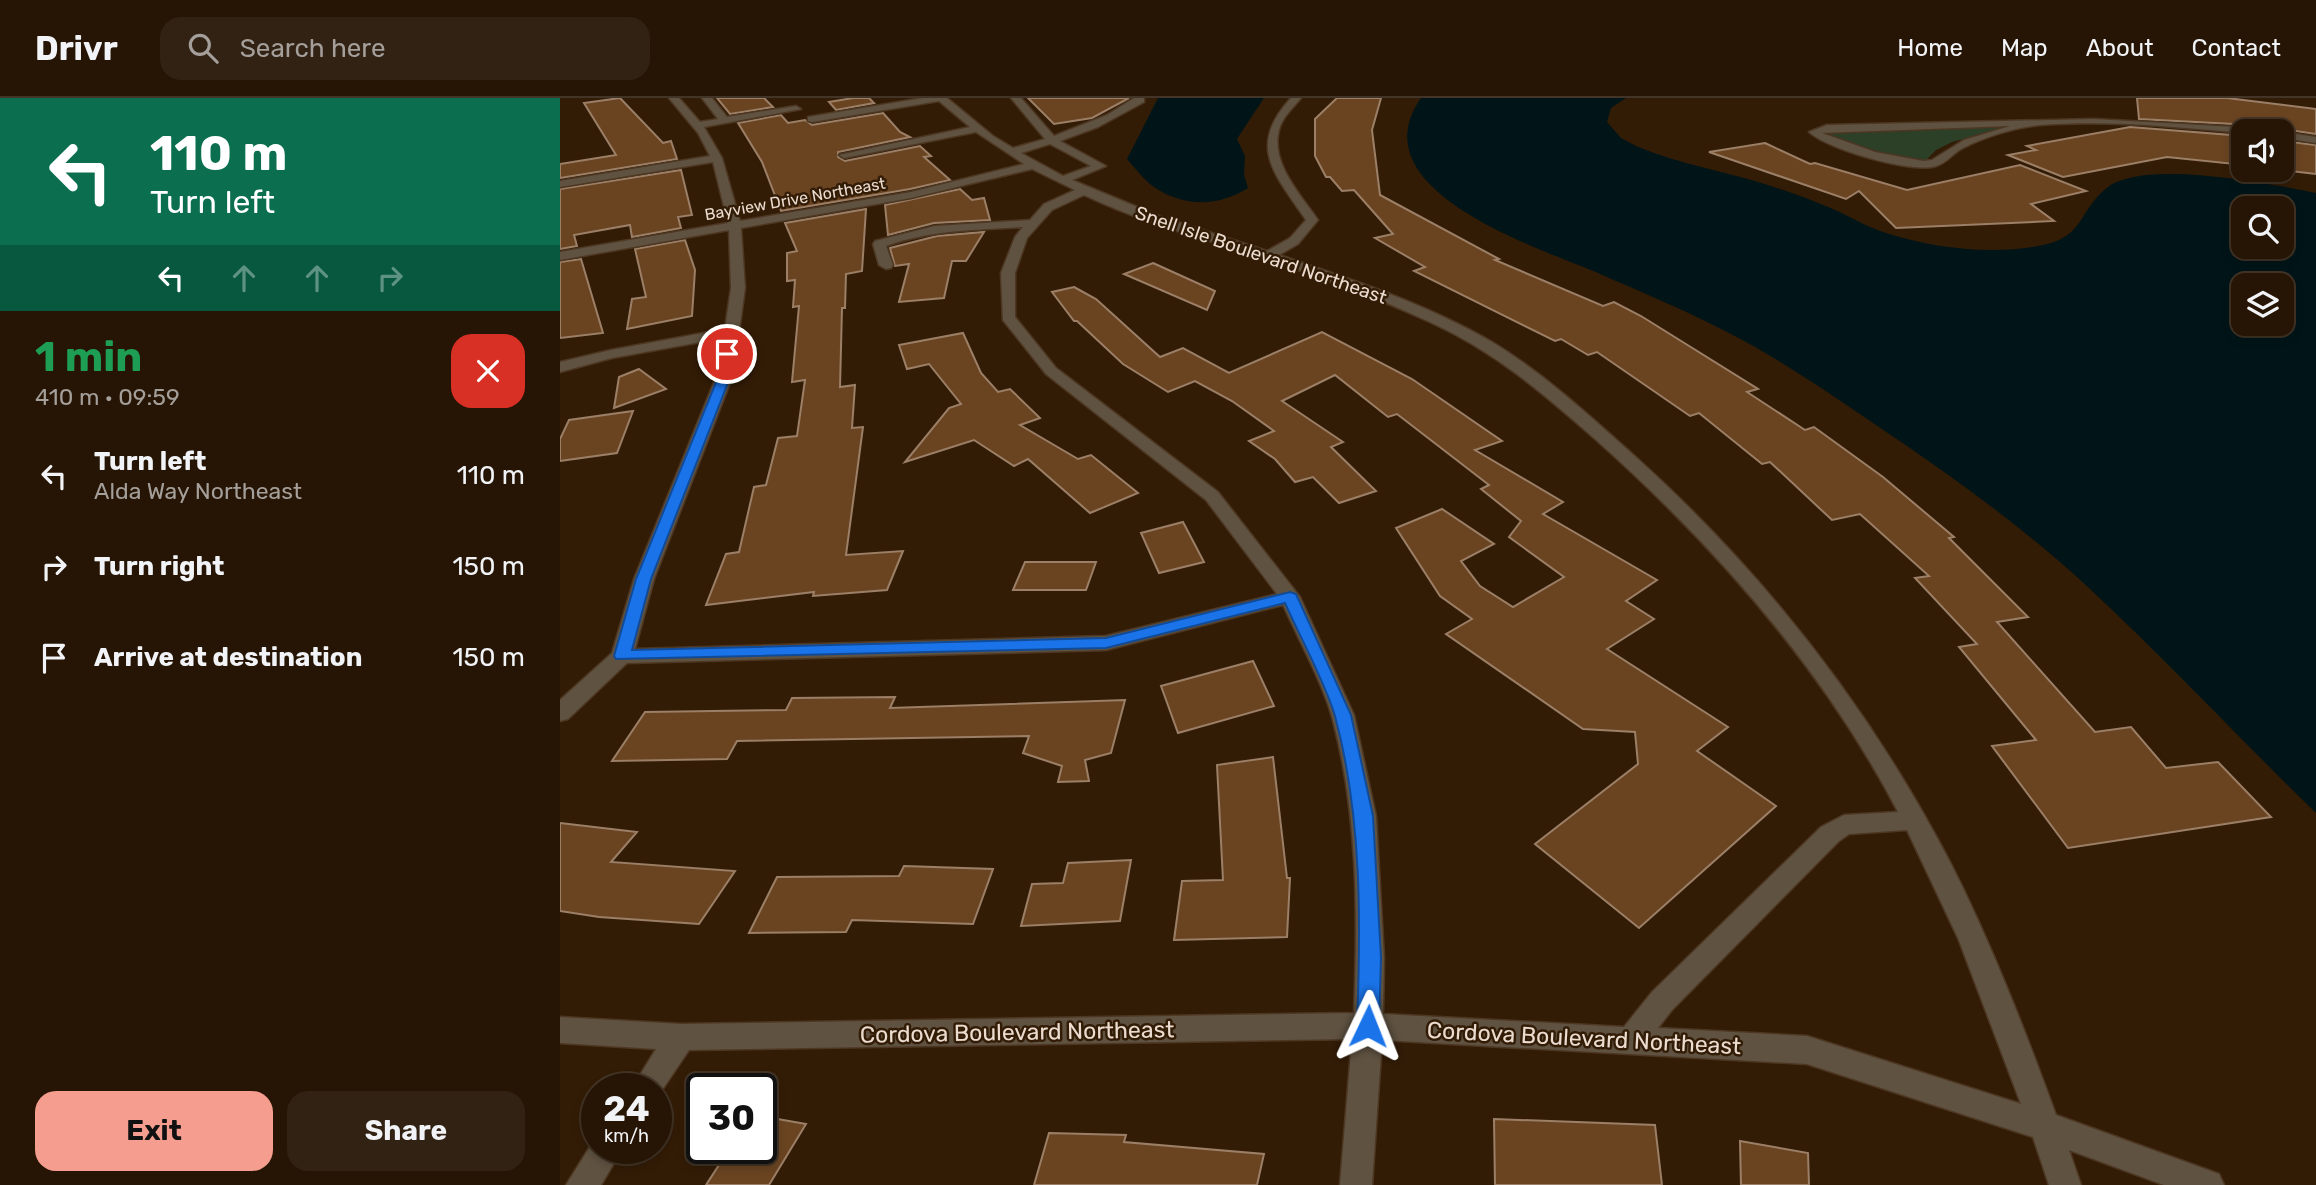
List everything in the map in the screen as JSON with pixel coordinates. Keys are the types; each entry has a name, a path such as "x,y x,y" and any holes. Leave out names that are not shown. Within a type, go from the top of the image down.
{"street":[{"path":"560,713 622,656 644,579 725,375 738,288 735,226 717,158 697,125 674,98"},
{"path":"707,98 724,120"},
{"path":"812,119 941,98"},
{"name":"Snell Isle Boulevard Northeast","path":"941,98 976,129 1083,191 1166,223 1391,299 1494,350 1541,385 1632,463 1715,541 1802,643 1873,749 1914,820 1970,934 2065,1185"},
{"path":"1016,98 1052,141 1100,166 1062,180"},
{"path":"1012,152 1112,119 1141,100 1139,98"},
{"path":"1268,256 1294,241 1312,220 1277,164 1270,145 1272,128 1283,109 1296,98"},
{"path":"697,125 796,109"},
{"path":"2037,122 1959,146 1938,161 1926,165 1893,160 1824,138 1814,132 1827,128 2037,122 2139,122 2231,129"},
{"path":"844,155 976,129"},
{"path":"2294,137 2316,140"},
{"path":"560,184 717,158"},
{"name":"Bayview Drive Northeast","path":"560,256 911,195 1034,165"},
{"path":"1083,191 1048,207 1021,237 1009,273 1008,317 1051,371 1212,496 1290,597 1343,715 1364,816 1370,958 1368,1026 1356,1185"},
{"path":"886,265 879,244 890,239 932,231 1033,223"},
{"path":"560,367 611,354 730,332"},
{"path":"622,656 1106,643 1290,597"},
{"path":"1630,1041 1662,1001 1830,834 1844,825 1914,820"},
{"name":"Cordova Boulevard Northeast","path":"560,1030 681,1037 1368,1026 1807,1050 2044,1126 2208,1185"},
{"path":"657,1073 681,1037"},
{"path":"582,1185 596,1164"}],"green space":[{"path":"2005,125 2006,128 1952,142 1936,150 1925,161 1906,160 1827,136 1827,133"}],"shaded area":[{"path":"1158,98 1264,98 1237,139 1245,156 1244,174 1248,188 1225,199 1189,201 1165,194 1143,177 1127,159"},
{"path":"1421,98 1626,98 1611,108 1607,122 1621,138 1636,146 1668,158 1784,190 1886,233 1942,246 2000,250 2054,242 2073,230 2108,187 2126,179 2150,175 2209,176 2231,179 2231,182 2254,182 2316,193 2316,813 2090,589 2040,545 1931,463 1786,365 1748,343 1664,302 1499,231 1463,211 1433,187 1413,161 1408,131"}],"building":[{"path":"620,98 663,143 671,141 677,159 560,178 560,164 616,155 584,103"},
{"path":"717,98 764,98 773,107 730,114"},
{"path":"869,98 874,103 836,110 829,102"},
{"path":"1028,98 1129,98 1092,118 1054,124"},
{"path":"1337,98 1381,98 1372,130 1380,195 1499,259 1495,260 1603,306 1614,302 1641,316 1758,389 1747,392 1805,430 1814,427 1883,477 1954,537 1949,538 2028,617 1997,622 2095,732 2131,727 2166,768 2218,762 2271,817 2068,848 1992,746 2036,740 1959,647 1977,644 1915,578 1929,576 1860,514 1832,520 1770,462 1762,464 1699,413 1690,416 1597,352 1588,355 1561,339 1555,341 1414,271 1425,267 1375,238 1393,234 1354,190 1342,191 1330,177 1326,177 1315,156 1315,119"},
{"path":"2137,98 2227,98 2316,109 2316,134 2294,131 2294,119 2231,119 2231,124 2139,119"},
{"path":"883,113 900,132 910,137 838,152 838,157 845,161 920,146 931,156 924,157 950,180 781,211 762,162 738,123 781,115 788,123 805,120 812,125"},
{"path":"2130,127 2231,135 2231,164 2167,157 2063,177 2008,155 2036,150 2027,146"},
{"path":"2294,142 2316,145 2316,174 2294,171"},
{"path":"1765,143 1810,164 1815,163 1907,190 2020,165 2086,191 2031,204 2054,221 1896,228 1859,191 1846,199 1709,152"},
{"path":"681,170 692,215 678,217 681,228 632,237 630,225 574,235 577,246 560,249 560,189"},
{"path":"960,189 972,200 984,198 990,220 934,223 888,235 885,205"},
{"path":"866,209 862,271 846,274 845,308 842,308 840,387 855,385 852,428 863,427 846,555 903,551 887,590 813,596 814,592 706,605 726,554 739,552 754,487 766,485 778,438 797,436 805,380 792,382 799,306 793,307 795,280 787,281 787,253 797,251 785,223"},
{"path":"984,232 966,261 952,261 944,298 899,302 909,264 895,266 890,248 937,236"},
{"path":"685,240 695,270 692,316 627,329 632,299 646,297 635,249"},
{"path":"581,259 603,333 560,338 560,262"},
{"path":"1153,263 1215,291 1207,310 1124,274"},
{"path":"1074,287 1096,299 1160,357 1183,348 1229,373 1322,332 1412,379 1502,441 1475,450 1563,502 1543,514 1657,580 1626,601 1654,619 1607,649 1728,727 1697,751 1776,806 1639,928 1535,844 1638,764 1635,732 1583,729 1446,634 1472,619 1440,596 1396,528 1442,509 1494,544 1461,561 1480,586 1513,607 1564,577 1509,537 1521,521 1481,489 1489,485 1397,414 1388,417 1335,375 1282,401 1343,442 1331,447 1376,491 1339,503 1313,477 1295,482 1275,459 1249,441 1274,431 1232,401 1195,381 1168,392 1123,364 1074,321 1052,292"},
{"path":"963,333 981,373 998,392 1010,389 1040,418 1020,425 1078,459 1091,455 1138,493 1090,513 1028,459 1014,466 974,440 905,462 949,408 961,404 929,364 907,369 899,345"},
{"path":"639,369 666,389 614,408 619,377"},
{"path":"633,411 617,453 560,461 560,439 569,420"},
{"path":"1183,522 1204,562 1159,573 1141,533"},
{"path":"1025,562 1096,562 1086,590 1013,590"},
{"path":"1253,661 1274,706 1178,733 1161,686"},
{"path":"895,697 890,708 1125,700 1111,753 1085,760 1089,781 1058,782 1062,766 1023,753 1029,736 737,741 727,759 612,761 645,712 786,710 792,698"},
{"path":"1273,757 1287,878 1290,878 1287,937 1174,940 1182,881 1223,880 1217,765"},
{"path":"560,823 637,832 611,862 735,871 699,924 599,917 560,911"},
{"path":"1131,860 1120,921 1021,926 1032,884 1063,883 1068,863"},
{"path":"904,866 993,869 973,924 852,920 846,932 749,933 777,877 899,876"},
{"path":"777,1119 806,1124 769,1185 706,1185 720,1164 777,1164"},
{"path":"1494,1119 1655,1125 1662,1185 1495,1185"},
{"path":"1049,1133 1126,1135 1124,1142 1264,1154 1257,1185 1034,1185"},
{"path":"1740,1141 1808,1153 1809,1185 1741,1185"}],"route":[{"path":"727,354 725,375 644,579 622,656 1106,643 1290,597 1343,715 1364,816 1370,958 1368,1026"}]}
